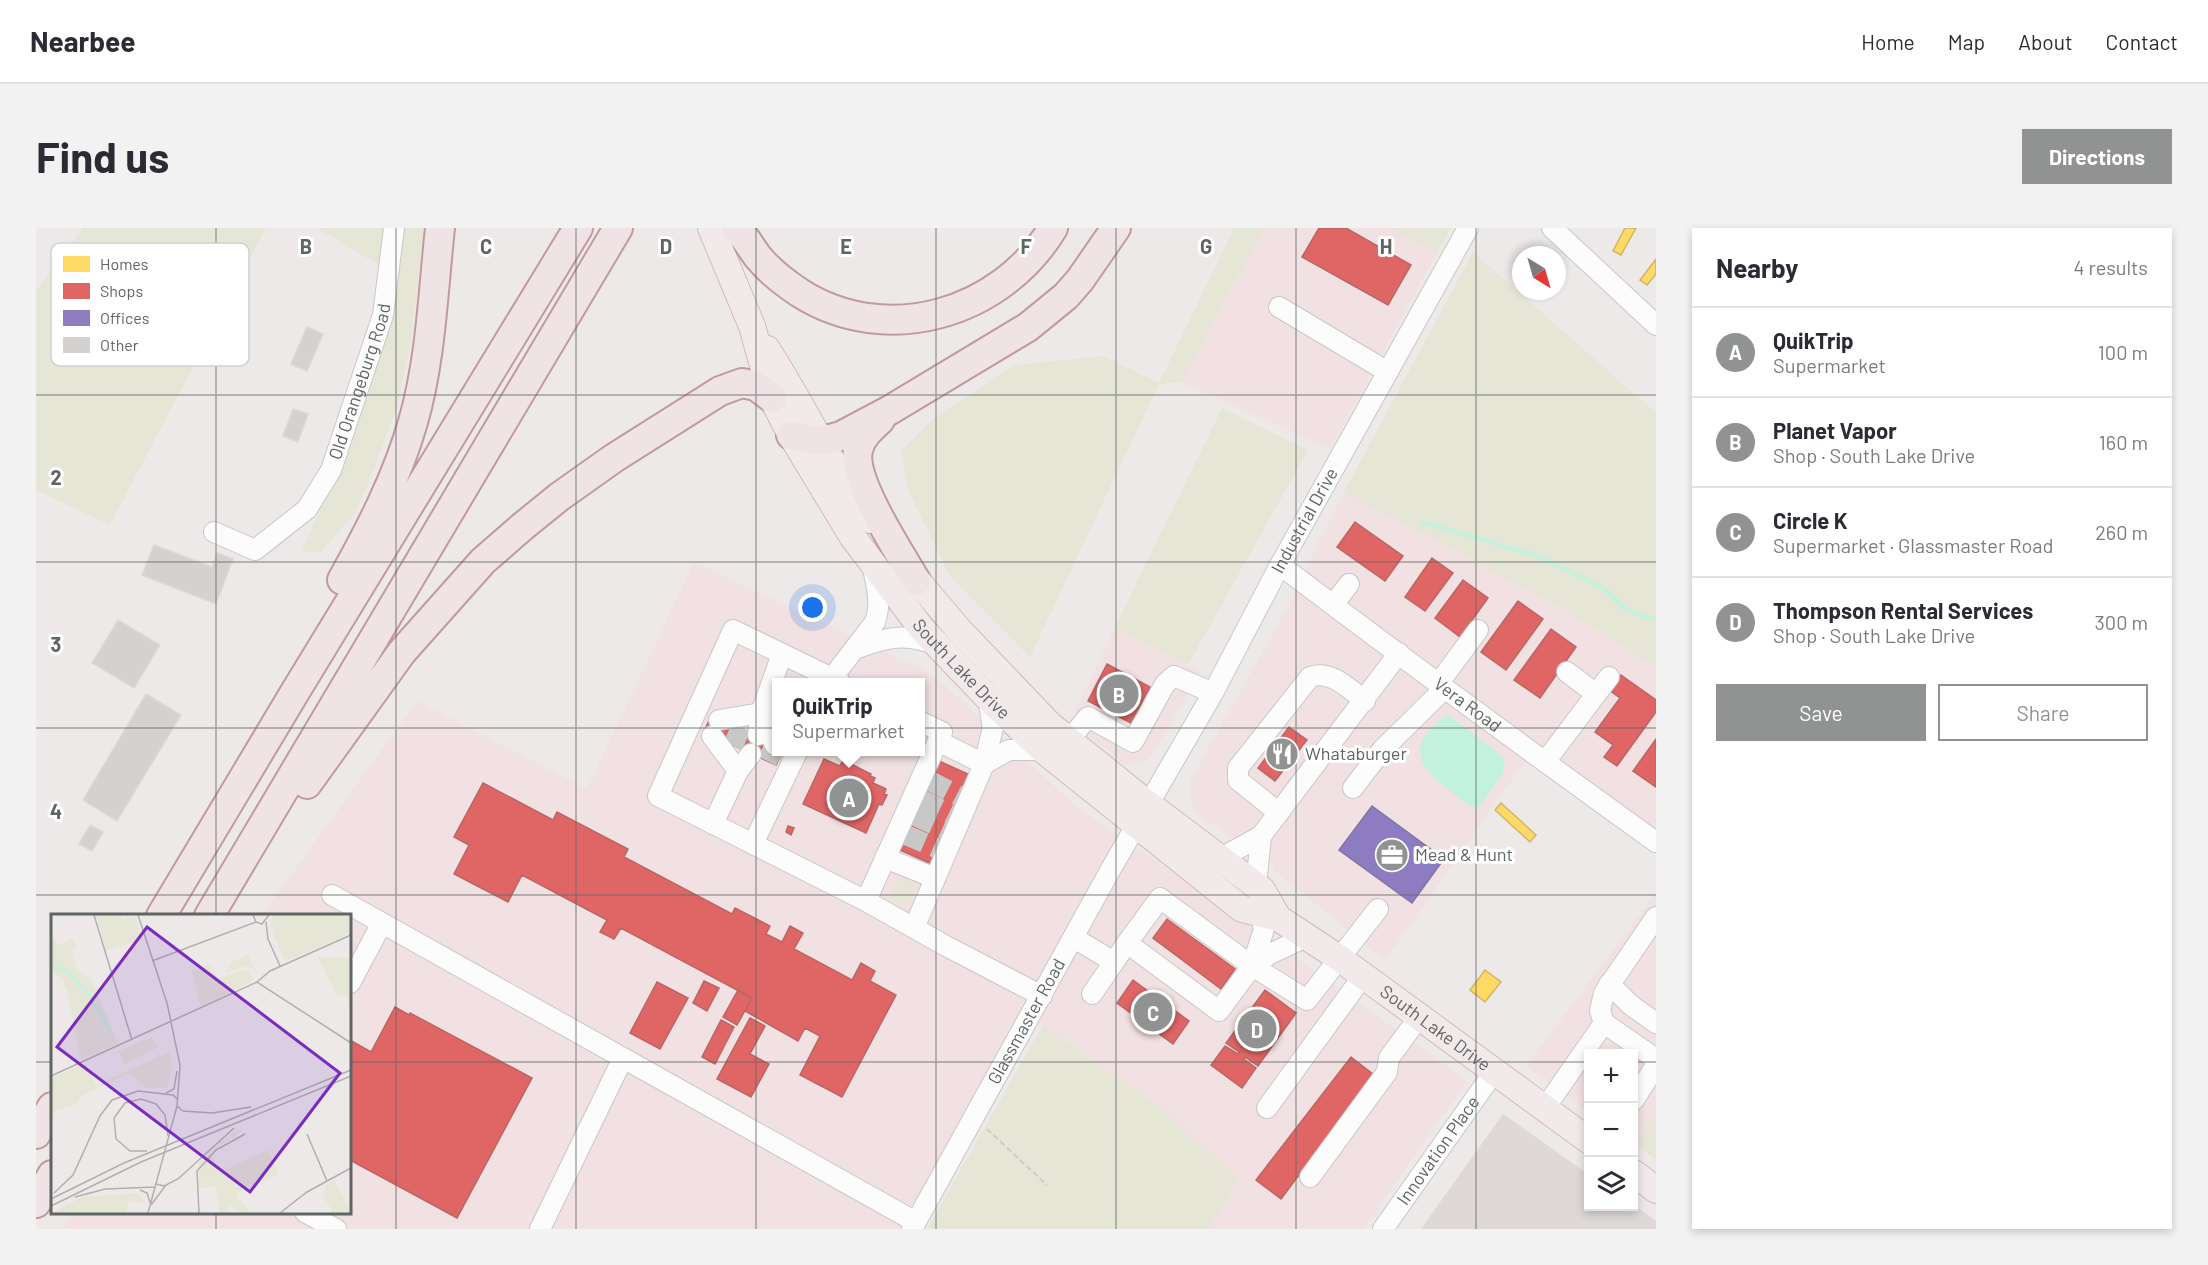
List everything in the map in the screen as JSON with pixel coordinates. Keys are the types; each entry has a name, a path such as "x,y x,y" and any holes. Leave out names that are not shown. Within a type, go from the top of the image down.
{"highway":[{"path":"161,914 293,664 326,611 384,501 413,422 421,385 440,228"},
{"path":"161,914 578,228"},
{"path":"210,914 618,228"},
{"path":"736,228 768,269 802,294 830,307 848,312 892,319 930,316 955,310 978,299 996,288 1031,259 1053,228"},
{"path":"791,435 803,439 820,440 841,436 890,410 1043,316 1080,280 1116,228"},
{"path":"215,914 387,671 483,561 559,497 614,458 720,390 742,383 756,387 772,398"},
{"path":"890,410 861,439 856,458 858,469 874,507 916,581"},
{"path":"36,1134 51,1109"},
{"path":"36,1203 51,1177"}],"main road":[{"name":"South Lake Drive","path":"711,228 752,326 772,398 791,435 852,536 922,629 988,698 1043,750 1105,801 1142,814 1221,858 1262,890 1269,916"},
{"name":"South Lake Drive","path":"752,326 792,388 820,440 868,516 916,581 1013,688 1069,740 1142,814 1242,909 1269,916 1339,958 1584,1137"},
{"path":"1638,1176 1656,1190"}],"street":[{"name":"Old Orangeburg Road","path":"214,532 255,549 307,509 322,487 331,470 383,315 394,228"},
{"name":"Industrial Drive","path":"1142,814 1214,693 1280,565 1468,228"},
{"path":"1552,228 1656,325"},
{"path":"1279,307 1388,372"},
{"path":"835,678 872,628 878,614 878,594 872,563"},
{"name":"Vera Road","path":"1280,565 1441,687 1545,762 1653,833"},
{"path":"1333,606 1349,584"},
{"path":"827,678 733,630 658,796 866,901 1042,996"},
{"path":"1353,788 1382,750 1441,687 1478,630"},
{"path":"855,649 881,639 898,637 925,640 939,646"},
{"path":"773,678 782,654"},
{"path":"1221,858 1262,836 1399,654"},
{"path":"1567,672 1596,693"},
{"path":"1279,813 1238,780 1238,768 1310,677 1318,674 1333,677 1365,701"},
{"path":"1069,740 1088,717 1133,742 1164,684 1174,676 1214,693"},
{"path":"1545,762 1609,677"},
{"path":"713,824 738,771 758,745 761,713 772,682"},
{"path":"914,928 935,878 943,851 984,764 993,728 988,698"},
{"path":"738,771 716,728 761,713"},
{"path":"866,901 885,858 902,833 926,779 942,732 925,724"},
{"path":"938,741 984,764"},
{"path":"733,746 738,771"},
{"path":"984,764 1010,750 1043,750"},
{"path":"753,844 795,756"},
{"name":"Glassmaster Road","path":"914,1225 1142,814"},
{"path":"1256,886 1262,836"},
{"path":"885,858 935,878"},
{"path":"332,895 914,1225"},
{"path":"1092,994 1160,898 1252,966 1307,1000 1378,909"},
{"path":"1127,943 1219,1011 1252,966 1269,916"},
{"path":"1656,917 1609,984 1600,1005 1604,1023 1656,1059"},
{"path":"351,981 382,923"},
{"path":"1252,966 1270,954 1306,937"},
{"path":"1074,938 1114,962"},
{"path":"1267,1108 1363,976"},
{"path":"1609,984 1632,1006 1656,1023"},
{"path":"1310,1177 1387,1072 1389,1058 1419,1017"},
{"path":"1545,1108 1604,1023"},
{"path":"540,1229 623,1058"},
{"path":"1638,1094 1656,1065"},
{"name":"Innovation Place","path":"1383,1229 1494,1072"},
{"path":"310,1214 336,1229"}],"path":[{"path":"974,1116 1047,1185"}],"shaded area":[{"path":"83,228 266,228 249,260 249,243 72,243"},
{"path":"317,228 424,228 412,336 398,404 369,482 353,516 320,553 302,551 368,397 399,277"},
{"path":"1234,228 1264,228 1181,382 1159,384 1030,657 949,575 908,490 901,451 935,417 1015,365 1103,356 1159,383"},
{"path":"1264,228 1392,228 1437,253 1330,449 1181,382"},
{"path":"1392,228 1451,228 1437,253"},
{"path":"1473,252 1512,286 1512,300 1528,300 1656,413 1656,667 1564,609 1344,492"},
{"path":"51,271 51,366 194,366 110,525 36,490 36,291"},
{"path":"1222,408 1308,450 1188,665 1114,629"},
{"path":"1344,492 1564,609 1656,667 1656,854 1525,761 1385,961 1272,868 1274,865 1193,809 1189,792 1191,779 1298,589 1315,548"},
{"path":"694,562 932,674 1076,806 1286,950 1467,1081 1364,1229 1208,1229 1237,1180 1163,1109 1044,1025 1016,1016 905,1229 62,1229 70,1214 351,1214 351,914 263,914 417,701 587,789"},
{"path":"1114,629 1201,672 1152,756 1142,764 1124,764 1070,721"},
{"path":"1446,716 1451,717 1501,755 1505,762 1503,773 1479,807 1472,807 1441,783 1424,765 1420,754 1422,743 1429,731"},
{"path":"902,878 914,882 916,888 911,900 904,905 894,902 890,896 897,881"},
{"path":"1656,892 1656,1114 1638,1140 1638,1049 1584,1049 1584,1108 1526,1066"},
{"path":"1043,1025 1163,1109 1238,1180 1208,1229 927,1229"},
{"path":"1503,1114 1584,1171 1584,1211 1638,1211 1638,1208 1656,1221 1656,1229 1421,1229"},
{"path":"1656,1114 1656,1160 1638,1146 1638,1140"}],"building: Homes":[{"path":"1625,228 1636,228 1621,255 1613,251"},
{"path":"1656,259 1656,274 1647,285 1640,280"},
{"path":"1501,803 1536,835 1530,842 1495,810"},
{"path":"1485,970 1501,982 1485,1002 1470,990"}],"building: Shops":[{"path":"1319,228 1346,228 1411,265 1388,305 1302,257"},
{"path":"1355,522 1403,556 1385,581 1337,547"},
{"path":"1432,558 1453,573 1425,611 1405,597"},
{"path":"1463,580 1488,598 1460,637 1435,618"},
{"path":"1518,601 1543,619 1506,670 1481,652"},
{"path":"1551,629 1576,647 1540,698 1514,680"},
{"path":"1107,664 1150,687 1131,723 1088,701"},
{"path":"1621,675 1656,700 1656,712 1617,766 1604,757 1613,745 1595,732 1620,698 1609,690"},
{"path":"711,716 767,740 772,746 772,756 780,756 776,765 704,732"},
{"name":"Whataburger","path":"1289,727 1307,740 1275,781 1258,768"},
{"path":"1656,739 1656,787 1633,771"},
{"path":"824,759 840,766 842,762 848,765 849,763 871,774 870,776 875,778 873,783 886,789 884,794 887,795 882,805 879,804 866,833 803,804"},
{"path":"939,761 972,776 934,865 900,850"},
{"path":"483,783 553,820 557,812 628,849 624,857 732,914 735,908 770,926 766,934 782,942 790,926 803,933 794,949 852,980 861,963 875,971 870,981 896,995 842,1097 800,1075 820,1036 805,1028 798,1041 745,1011 752,998 621,928 614,939 600,932 607,920 522,875 508,902 454,874 469,845 454,837"},
{"path":"788,826 794,828 791,835 786,832"},
{"path":"1167,919 1235,969 1221,989 1153,938"},
{"path":"1133,980 1189,1021 1173,1044 1117,1003"},
{"path":"704,981 719,988 707,1011 693,1003"},
{"path":"657,982 688,998 660,1049 630,1033"},
{"path":"738,990 752,998 737,1025 723,1017"},
{"path":"1265,990 1296,1013 1258,1066 1245,1057 1244,1059 1256,1068 1242,1088 1211,1065 1225,1046 1238,1054 1239,1052 1226,1043"},
{"path":"395,1007 532,1078 457,1218 351,1161 351,1041 371,1052"},
{"path":"750,1018 765,1026 750,1054 769,1064 751,1097 717,1079"},
{"path":"721,1020 734,1027 715,1064 702,1057"},
{"path":"1351,1057 1374,1075 1281,1199 1256,1180"}],"building: Offices":[{"name":"Mead & Hunt","path":"1372,806 1444,859 1412,903 1339,850"}],"building: Other":[{"path":"307,327 323,334 307,371 291,364"},
{"path":"293,409 308,414 298,442 283,436"},
{"path":"154,545 212,567 217,553 233,559 216,604 142,575"},
{"path":"118,620 160,645 134,688 92,663"},
{"path":"146,694 181,715 117,821 83,800"},
{"path":"90,825 103,832 92,851 79,844"}],"waterway":[{"path":"1422,522 1538,556 1601,587 1627,610 1656,620"}],"tunnel":[{"path":"733,746 741,727"},
{"path":"767,761 772,751"},
{"path":"930,781 963,798"},
{"path":"922,800 955,816"},
{"path":"915,816 948,831"},
{"path":"906,835 941,850"}],"place":[{"name":"Planet Vapor","path":"1119,694"},
{"name":"Whataburger","path":"1282,754"},
{"name":"QuikTrip","path":"849,798"},
{"name":"Mead & Hunt","path":"1392,855"},
{"name":"Circle K","path":"1153,1012"},
{"name":"Thompson Rental Services","path":"1257,1029"}]}
